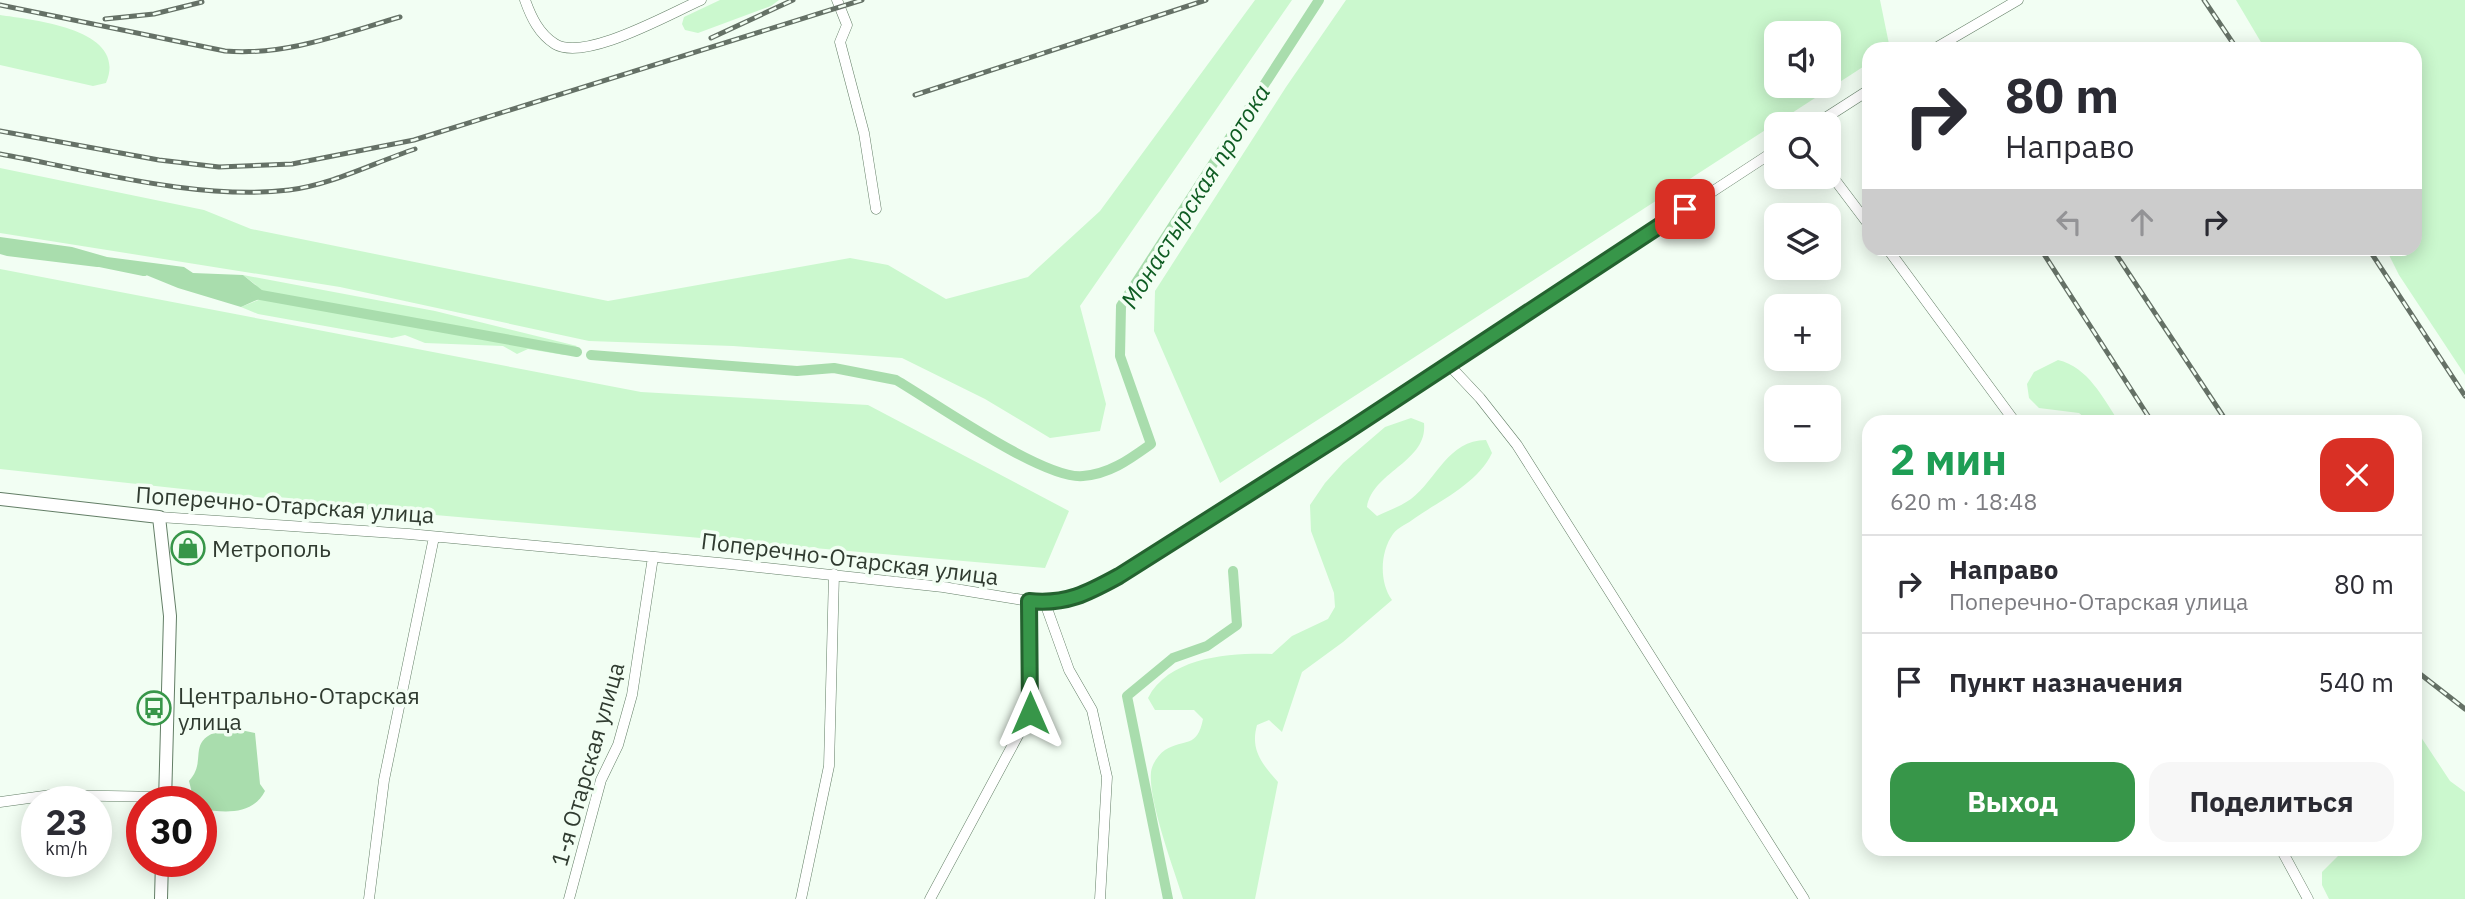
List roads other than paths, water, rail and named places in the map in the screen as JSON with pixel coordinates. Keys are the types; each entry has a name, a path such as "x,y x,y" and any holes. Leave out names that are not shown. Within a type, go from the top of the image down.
{"street":[{"path":"525,0 541,31 556,44 576,50 606,41 701,0"},
{"path":"837,0 847,25 841,42 864,133 876,209"},
{"path":"1946,42 2018,0"},
{"path":"1835,112 1862,94"},
{"name":"Поперечно-Отарская улица","path":"0,499 159,517 434,537 834,574 1045,603 1065,602 1119,576 1449,365 1764,158"},
{"path":"1841,189 1862,216"},
{"path":"1893,256 2010,415"},
{"path":"1449,365 1480,398 1517,445 1804,899"},
{"path":"159,517 170,616 165,786"},
{"path":"369,899 384,780 434,537"},
{"name":"1-я Отарская улица","path":"569,899 601,780 618,745 632,695 653,557"},
{"path":"801,899 829,766 834,574"},
{"path":"930,899 1030,713 1029,601"},
{"path":"1045,603 1069,670 1092,710 1107,777 1100,899"},
{"path":"0,802 51,795 126,798"},
{"path":"2285,856 2308,899"},
{"path":"160,899 161,877"}],"waterway":[{"name":"Монастырская протока","path":"591,355 797,371 834,368 896,380 989,438 1043,466 1065,474 1083,476 1119,465 1151,444 1120,356 1121,306 1319,0"},
{"path":"100,262 144,271"},
{"path":"255,294 577,352"},
{"path":"1168,899 1127,696 1173,658 1207,646 1237,625 1233,571"}],"railway":[{"path":"711,38 793,0"},
{"path":"0,131 159,160 219,167 292,164 414,140 862,0"},
{"path":"915,95 1206,0"},
{"path":"2204,0 2232,42"},
{"path":"105,19 154,14 202,2"},
{"path":"0,5 225,51 248,52 292,47 400,17"},
{"path":"0,154 182,188 255,192 289,190 322,183 415,149"},
{"path":"2045,256 2147,415"},
{"path":"2117,256 2222,415"},
{"path":"2373,256 2465,396"},
{"path":"2422,675 2465,709"}],"place":[{"name":"Метрополь","path":"188,548"},
{"name":"Центрально-Отарская улица","path":"154,708"}]}
